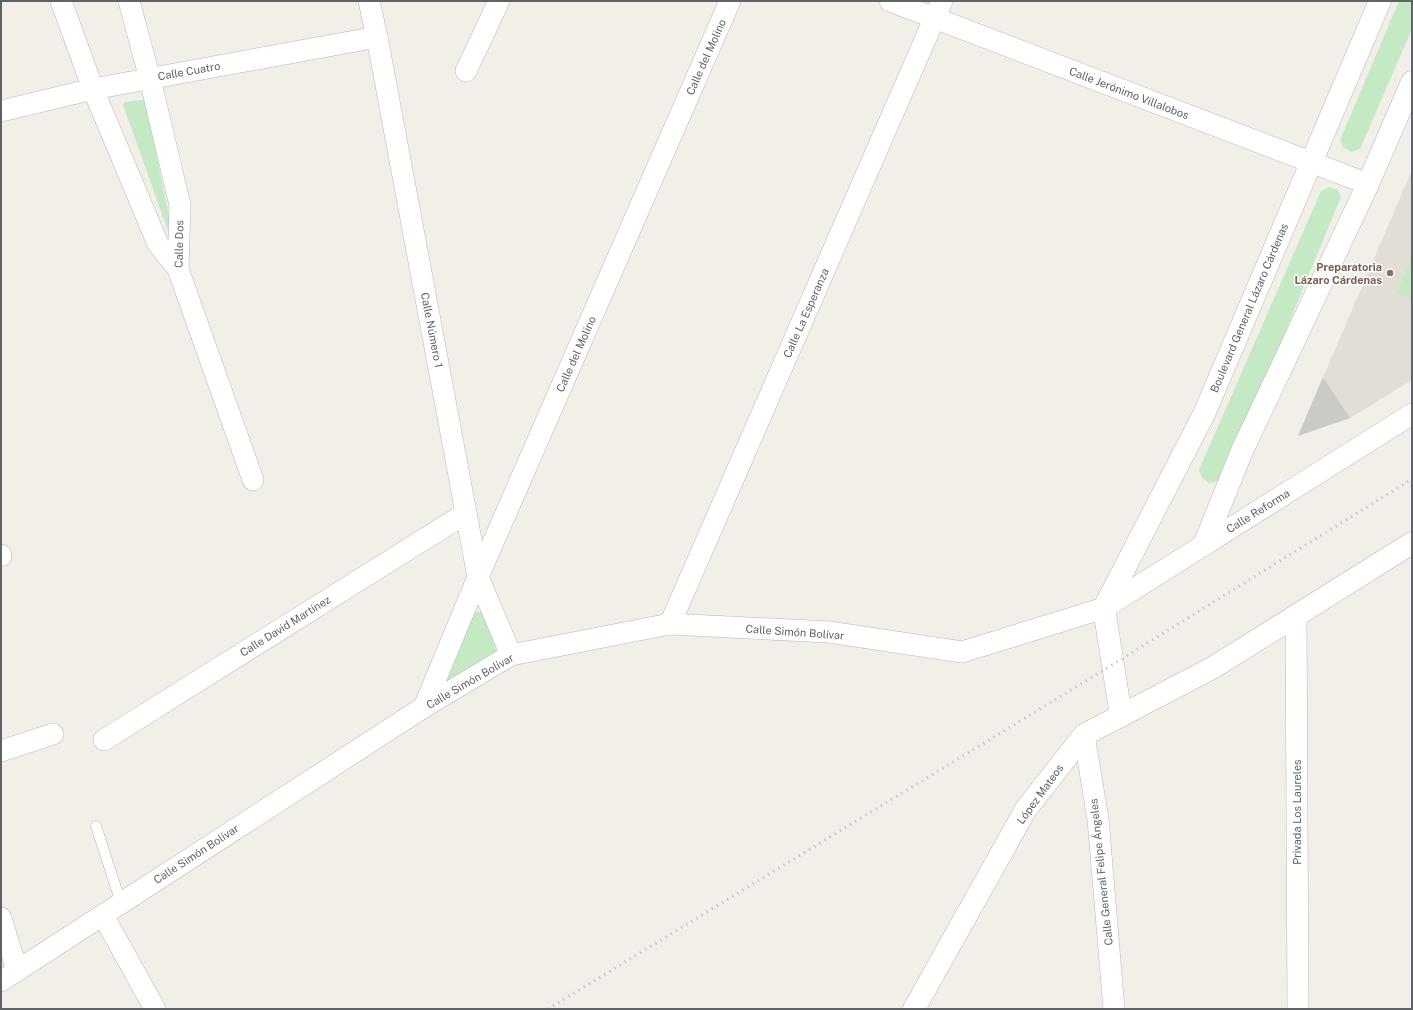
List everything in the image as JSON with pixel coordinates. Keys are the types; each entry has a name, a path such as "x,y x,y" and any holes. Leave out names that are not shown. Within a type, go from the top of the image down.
{"street":[{"path":"61,1 93,89 158,244 178,269"},
{"name":"Calle Dos","path":"129,1 150,78 180,205 178,269 253,480"},
{"name":"Calle Número 1","path":"369,1 478,577 511,655"},
{"path":"466,71 499,1"},
{"name":"Calle del Molino","path":"424,707 478,577 730,1"},
{"name":"Calle Jerónimo Villalobos","path":"890,1 938,10 1310,162 1368,184"},
{"name":"Boulevard General Lázaro Cárdenas","path":"1104,608 1204,414 1310,162 1380,1"},
{"name":"Calle La Esperanza","path":"670,624 938,10"},
{"name":"Calle Cuatro","path":"1,111 93,89 377,37"},
{"path":"1204,545 1242,451 1368,184 1412,82"},
{"name":"Calle Reforma","path":"1104,608 1412,414"},
{"name":"Calle David Martínez","path":"104,740 466,513"},
{"name":"López Mateos","path":"914,1009 1026,809 1084,735 1214,667 1412,543"},
{"path":"1104,608 1121,716"},
{"name":"Calle Simón Bolívar","path":"9,975 424,707 511,655 670,624 829,632 962,652 1104,608"},
{"name":"Privada Los Laureles","path":"1296,616 1298,1009"},
{"path":"1,751 53,734"},
{"name":"Calle General Felipe Ángeles","path":"1084,735 1098,819 1114,1009"},
{"path":"103,915 155,1009"},
{"path":"1,918 9,975"}],"lane":[{"path":"96,826 121,903"}],"shaded area":[{"name":"Preparatoria Lázaro Cárdenas","path":"1412,170 1412,380 1350,418 1298,436"}],"green space":[{"path":"1399,1 1412,1 1412,29 1360,149 1351,152 1343,147 1340,140"},
{"path":"145,100 174,241 172,242 123,105 125,102"},
{"path":"1329,187 1338,190 1341,197 1226,475 1218,481 1209,483 1202,477 1199,470 1321,191"},
{"path":"1412,257 1412,299 1397,293"},
{"path":"476,612 481,612 485,615 496,654 447,683 445,679 472,615"}],"building":[{"path":"1323,377 1350,418 1298,436"}],"railway":[{"path":"548,1009 1112,665 1412,479"}],"place":[{"name":"Preparatoria Lázaro Cárdenas","path":"1390,273"}]}
